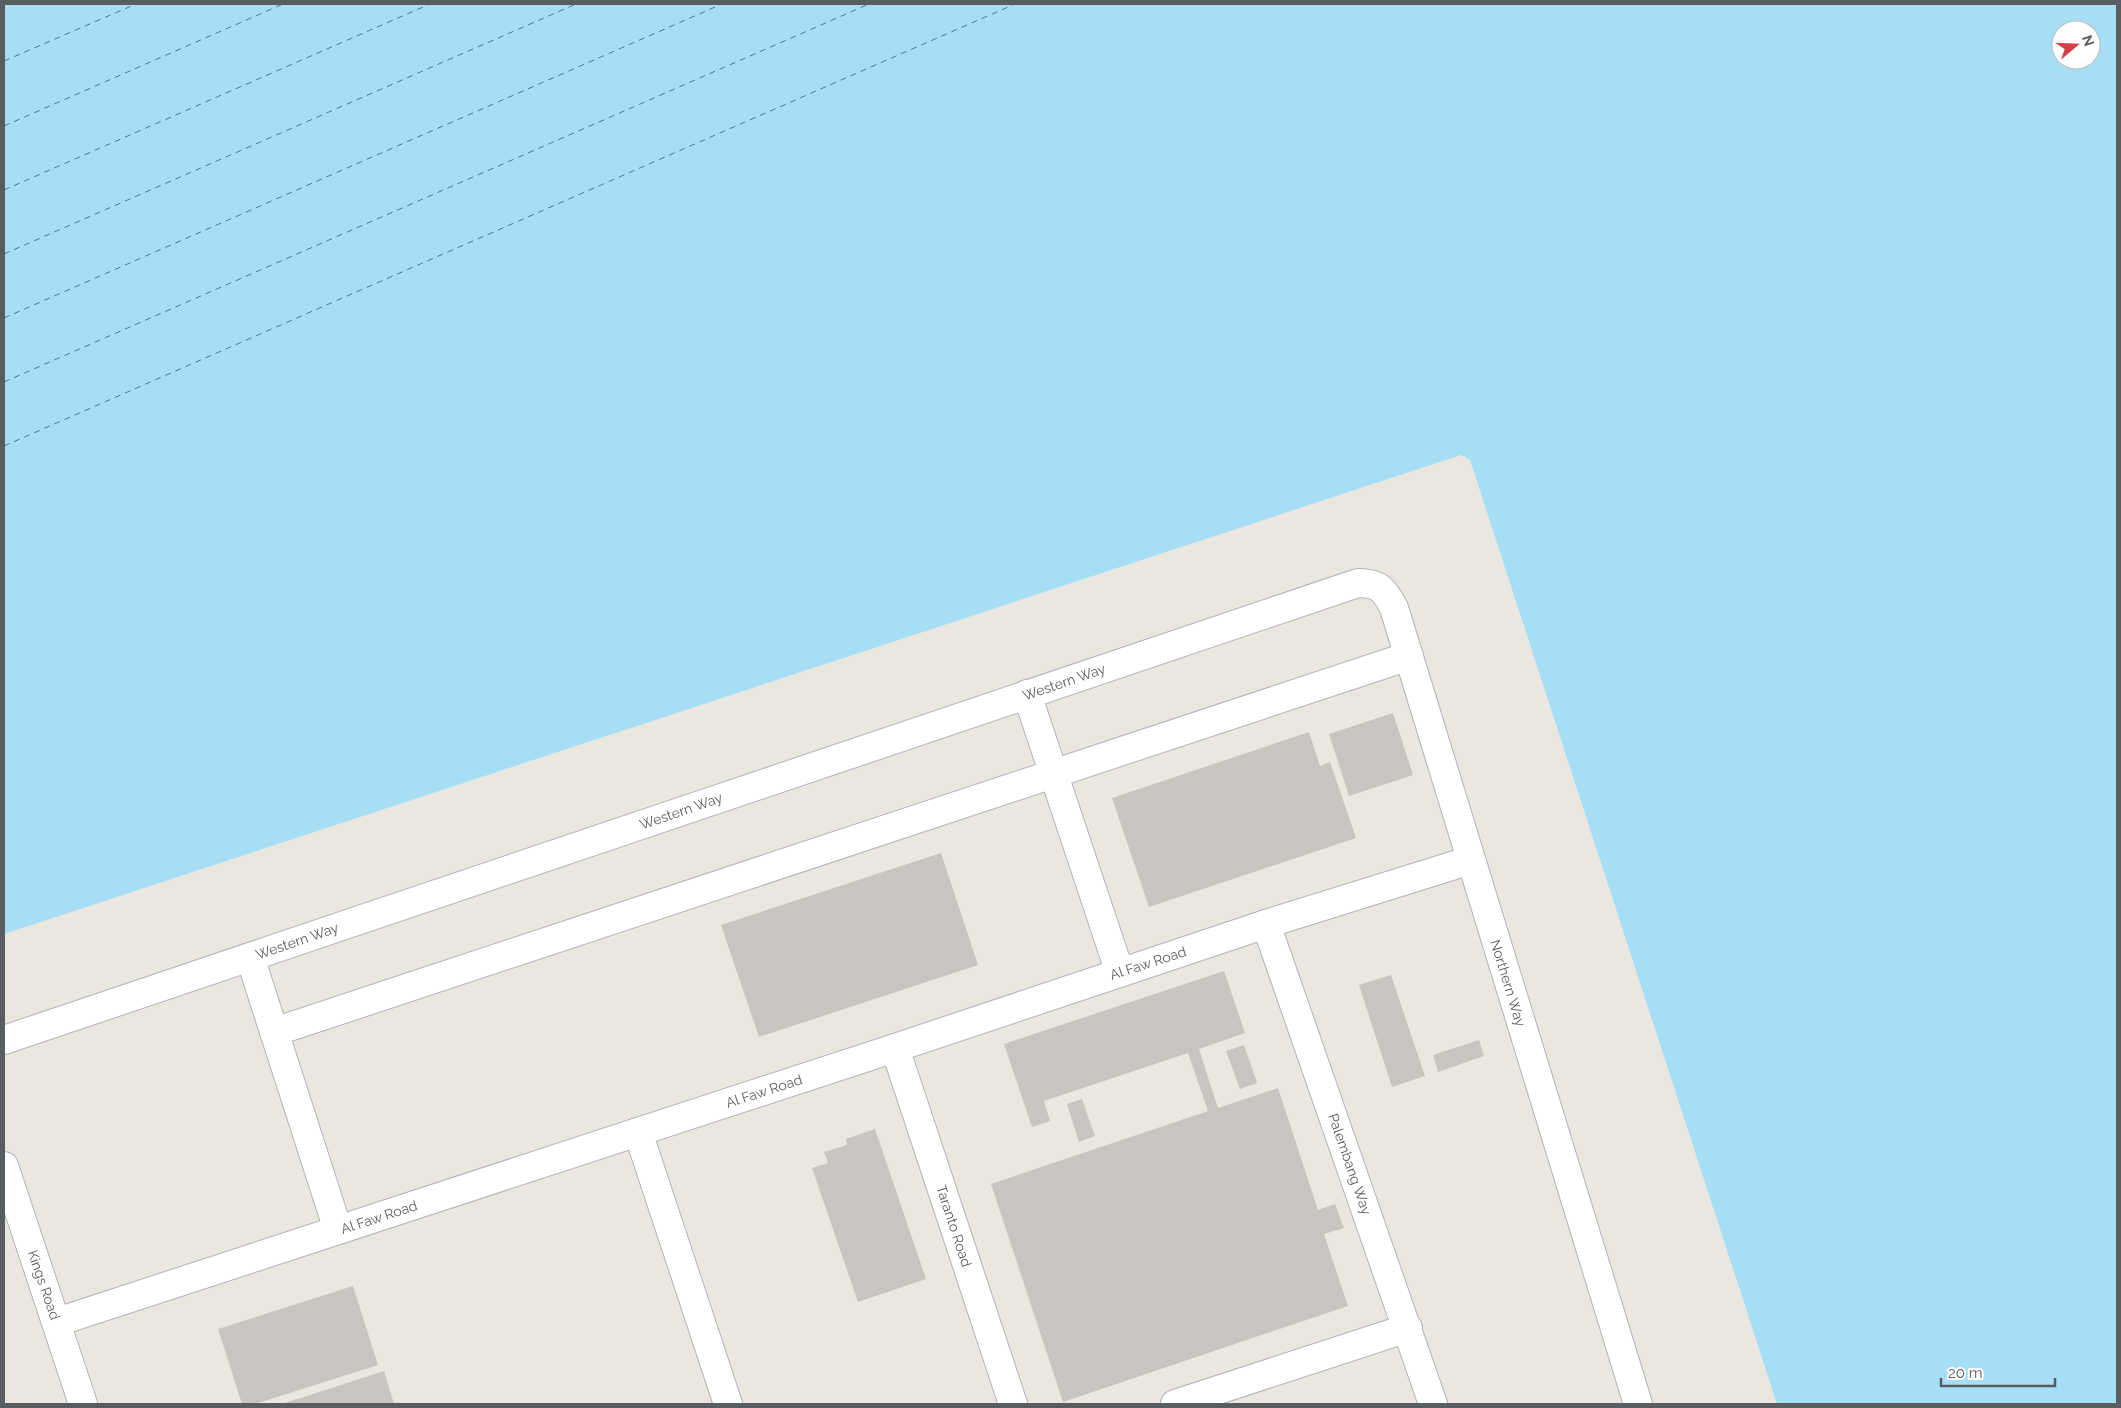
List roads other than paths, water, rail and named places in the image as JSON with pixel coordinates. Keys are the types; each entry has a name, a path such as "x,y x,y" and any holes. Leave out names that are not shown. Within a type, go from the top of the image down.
{"lane":[{"name":"Northern Way","path":"1358,582 1375,584 1389,597 1394,608 1638,1404"},
{"name":"Western Way","path":"4,1040 1358,582"},
{"path":"274,1032 1409,656"},
{"path":"1027,694 1120,973"},
{"name":"Al Faw Road","path":"57,1322 895,1048 1266,924 1471,860"},
{"name":"Palembang Way","path":"1266,924 1433,1404"},
{"path":"250,957 338,1230"},
{"name":"Taranto Road","path":"895,1048 1013,1404"},
{"path":"638,1132 728,1404"},
{"name":"Kings Road","path":"4,1166 83,1404"},
{"path":"1175,1404 1408,1328"}],"water":[{"path":"4,4 2117,4 2117,1404 1777,1404 1470,460 1461,455 4,934"}]}
